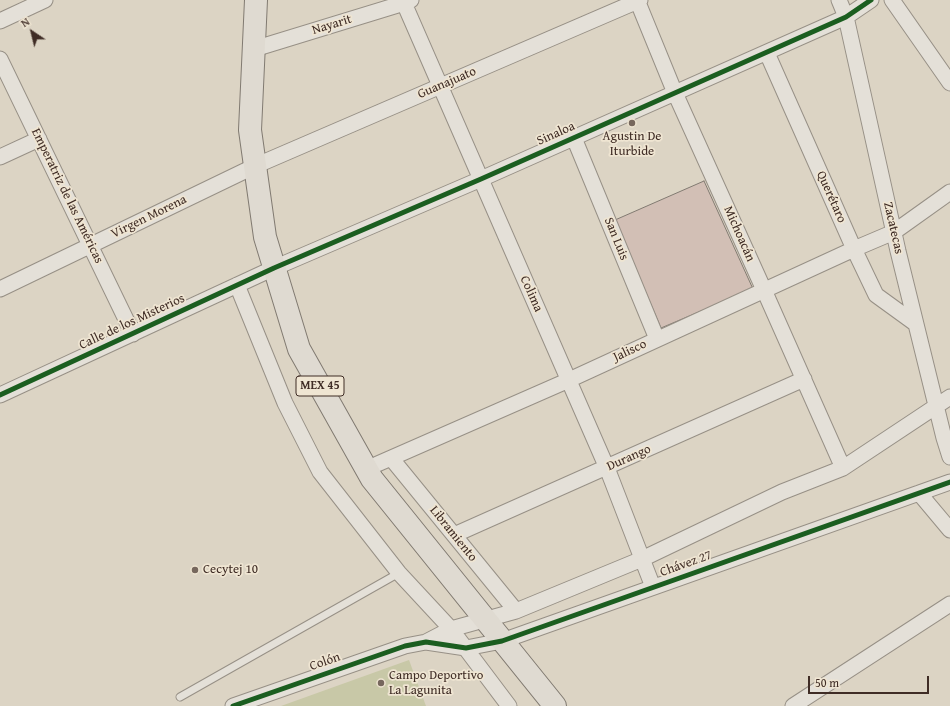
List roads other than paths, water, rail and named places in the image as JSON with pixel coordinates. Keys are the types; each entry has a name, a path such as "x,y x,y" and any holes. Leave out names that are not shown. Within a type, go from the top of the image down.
{"main road":[{"name":"MEX 45","path":"256,0 250,130 265,237 299,349 372,479 555,706"}],"street":[{"path":"0,21 45,0"},
{"name":"Guanajuato","path":"255,166 638,0"},
{"name":"Michoacán","path":"638,0 675,93 843,468"},
{"name":"Zacatecas","path":"839,0 846,17 894,232 937,406 947,438 950,457"},
{"name":"Sinaloa","path":"274,268 767,53 846,17 871,0"},
{"path":"892,0 950,83"},
{"name":"Nayarit","path":"254,49 407,1"},
{"name":"Colima","path":"407,1 440,86 607,468 653,587"},
{"name":"Querétaro","path":"767,53 876,295 916,324"},
{"name":"Emperatriz de las Américas","path":"0,58 133,334"},
{"name":"San Luis","path":"574,138 657,339"},
{"path":"0,157 39,139"},
{"name":"Virgen Morena","path":"0,288 255,166"},
{"name":"Jalisco","path":"366,469 569,380 894,232 950,192"},
{"name":"Calle de los Misterios","path":"0,395 274,268"},
{"path":"237,285 285,403 320,472 399,573 451,629 509,706"},
{"name":"Durango","path":"454,535 804,379"},
{"name":"Chávez 27","path":"426,642 451,629 516,611 642,559 782,492 843,468 950,397"},
{"name":"Libramiento","path":"391,458 516,611"},
{"name":"Chávez 27","path":"426,642 466,648 502,641 950,482"},
{"path":"919,493 950,530"},
{"path":"793,706 950,604"},
{"name":"Colón","path":"233,706 405,646 426,642"}],"lane":[{"path":"180,697 399,573"}],"place":[{"name":"Agustin De Iturbide","path":"632,123"},
{"name":"Cecytej 10","path":"195,570"},
{"name":"Campo Deportivo La Lagunita","path":"381,683"}]}
